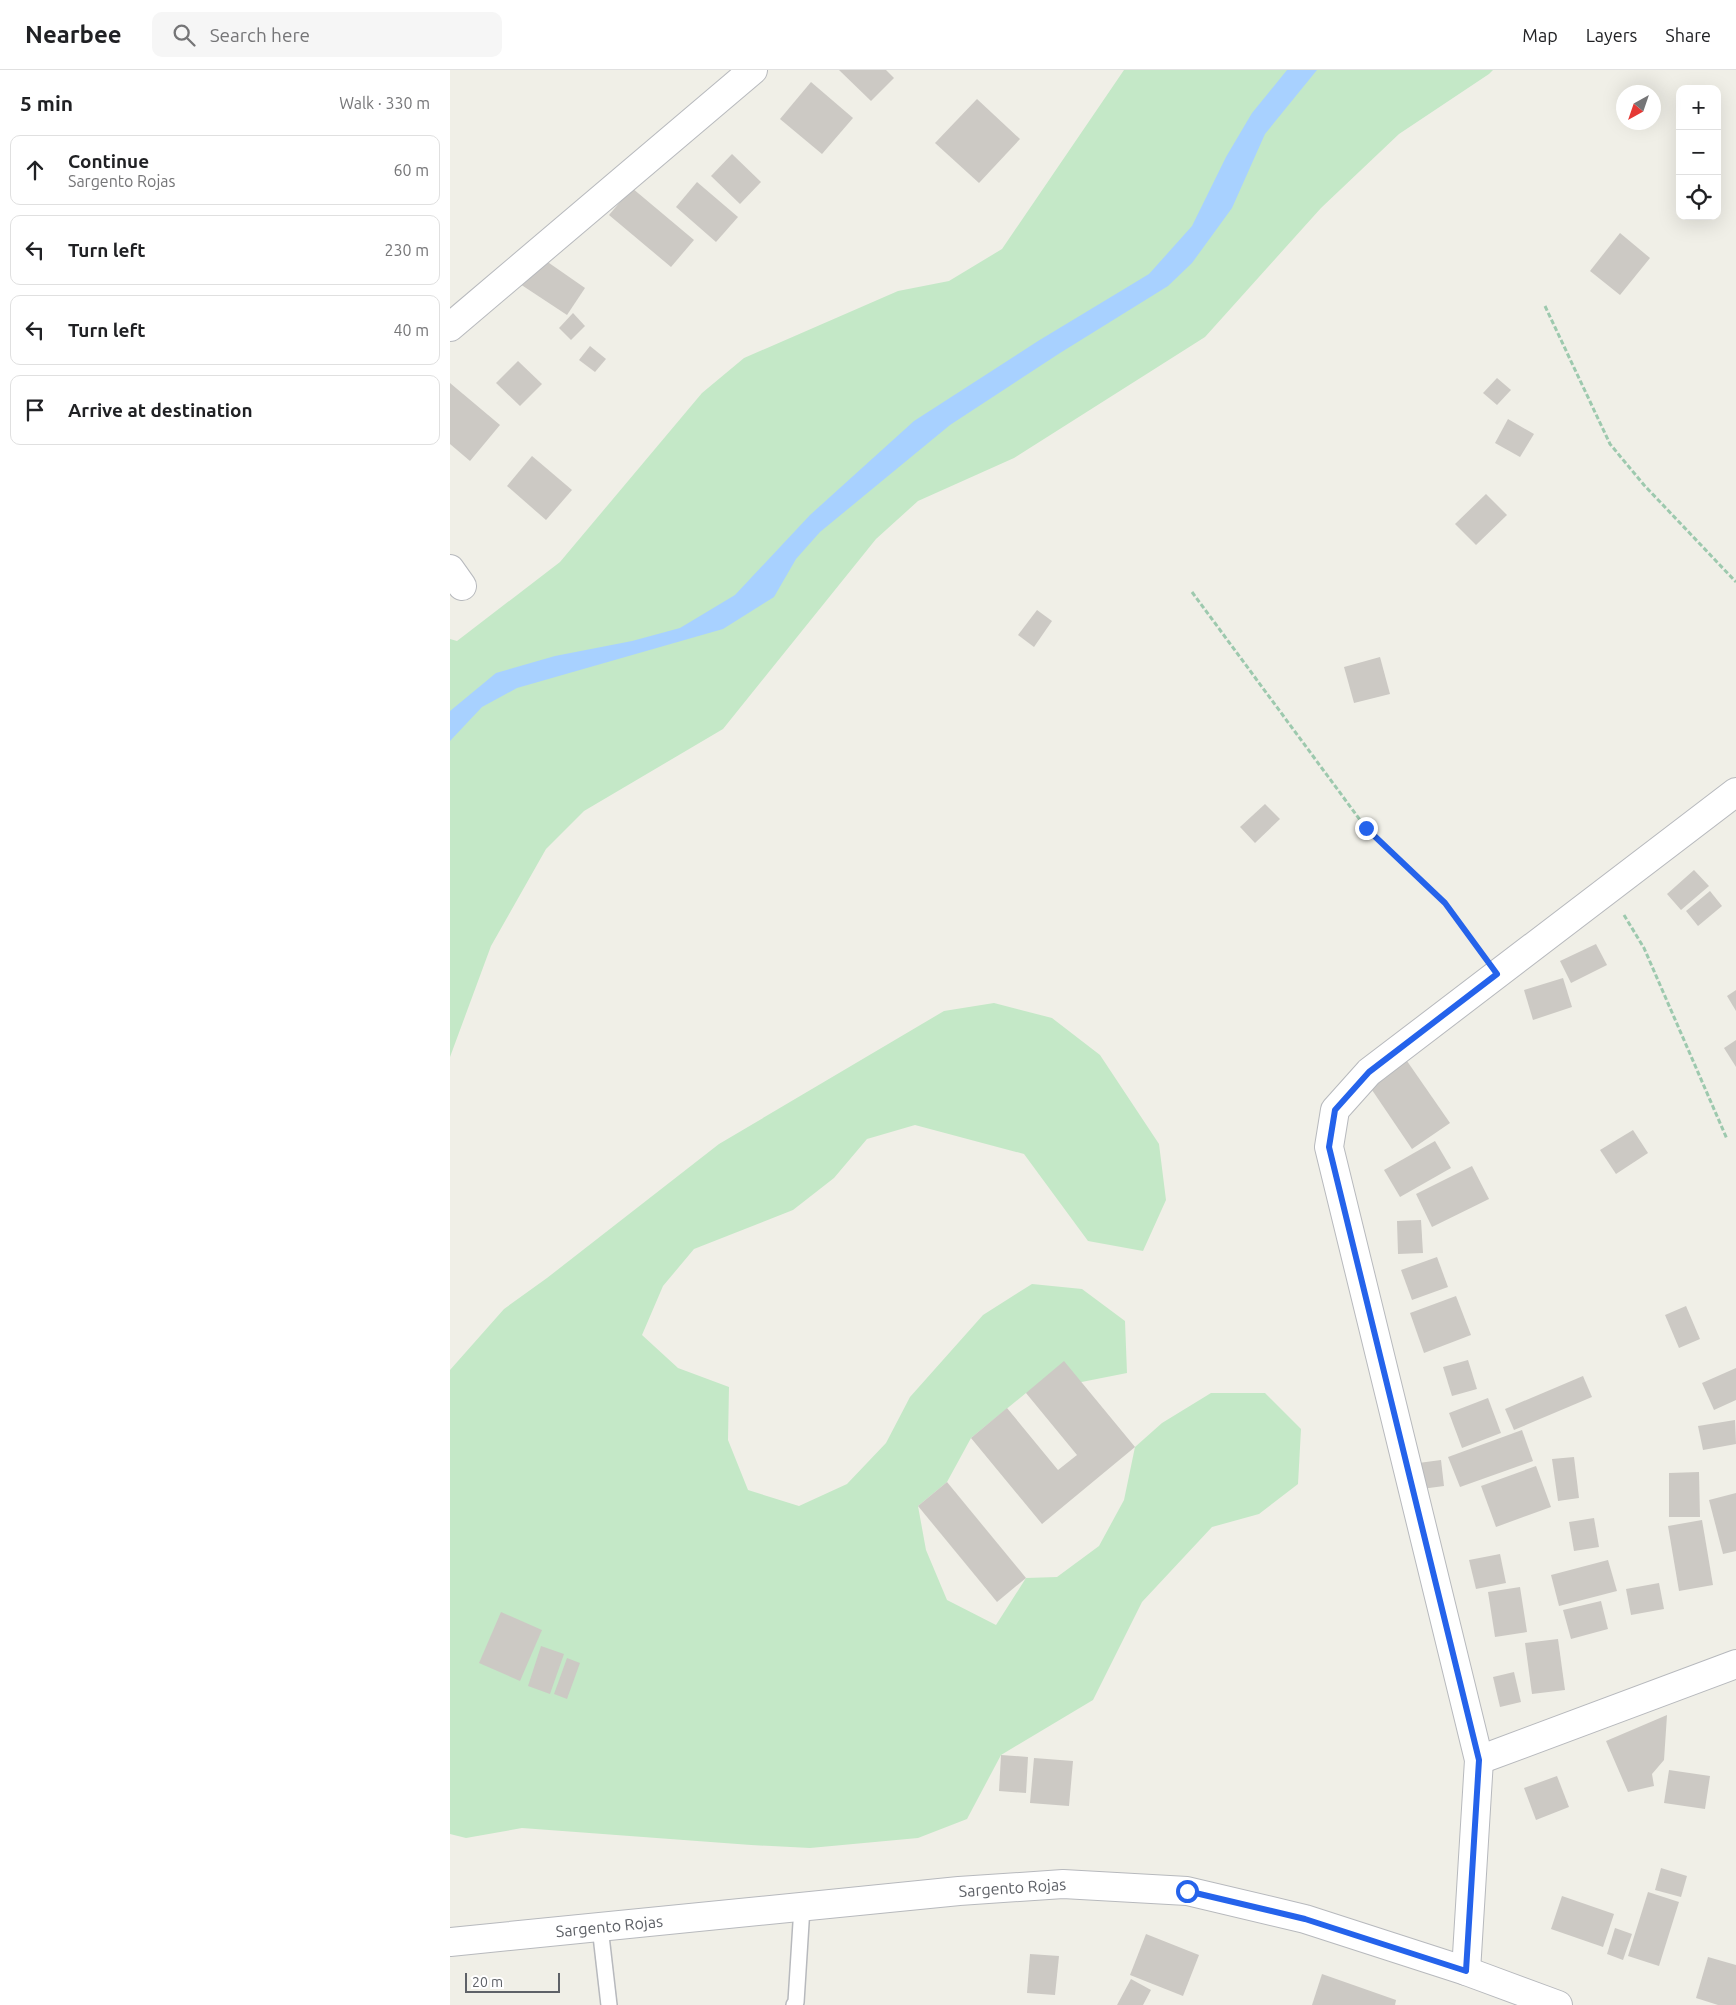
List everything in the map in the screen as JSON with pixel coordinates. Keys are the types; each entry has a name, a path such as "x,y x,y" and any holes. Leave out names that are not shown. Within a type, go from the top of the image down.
{"street":[{"path":"450,327 753,70"},
{"path":"1466,1971 1479,1760 1329,1147 1335,1110 1369,1072 1736,792"},
{"path":"1479,1760 1736,1664"},
{"name":"Sargento Rojas","path":"450,1942 959,1891 1063,1884 1187,1891 1305,1919 1466,1971 1549,2003"}],"lane":[{"path":"794,2005 796,2002 802,1907"},
{"path":"600,1927 608,2005"}],"path":[{"path":"1545,306 1610,444 1644,485 1736,582"},
{"path":"1192,592 1366,828 1445,903 1497,974"},
{"path":"1608,889 1644,948 1726,1139"}],"green space":[{"path":"1124,70 1493,70 1399,134 1321,208 1205,337 1014,458 918,501 876,539 723,729 584,811 546,849 491,946 450,1057 450,639 457,641 560,562 702,393 744,358 898,291 949,281 1002,249"},
{"path":"994,1003 1052,1018 1100,1055 1159,1144 1166,1200 1143,1251 1088,1241 1024,1154 915,1125 867,1139 834,1178 793,1210 694,1249 663,1286 642,1335 678,1368 729,1387 728,1440 748,1490 799,1506 847,1484 886,1443 910,1397 983,1315 1032,1284 1082,1289 1125,1321 1127,1373 1026,1393 971,1438 947,1482 918,1506 926,1550 947,1600 996,1625 1026,1578 1057,1577 1099,1546 1124,1500 1135,1447 1162,1423 1211,1393 1265,1393 1301,1429 1298,1484 1259,1514 1212,1527 1142,1602 1093,1700 1001,1755 967,1819 918,1838 810,1848 522,1828 466,1838 450,1834 450,1370 504,1309 547,1278 719,1144 944,1011"}],"water":[{"path":"1287,70 1317,70 1265,134 1232,208 1192,263 1168,286 1060,353 950,425 820,532 796,559 774,597 723,629 517,688 482,707 450,741 450,711 496,673 555,656 632,641 680,628 735,595 810,515 914,421 1038,341 1149,274 1192,226 1226,157 1252,113"}],"building":[{"path":"839,70 886,70 894,78 871,101"},
{"path":"811,82 853,118 822,154 780,119"},
{"path":"977,99 1020,139 979,183 935,143"},
{"path":"732,154 761,182 740,204 711,176"},
{"path":"697,182 738,217 716,242 676,207"},
{"path":"632,188 694,240 671,267 609,215"},
{"path":"1620,233 1650,258 1620,295 1590,271"},
{"path":"539,256 585,288 567,315 520,284"},
{"path":"573,313 585,326 571,340 559,328"},
{"path":"590,346 606,359 595,372 579,360"},
{"path":"518,361 542,384 520,406 496,383"},
{"path":"1497,378 1511,390 1497,405 1483,393"},
{"path":"450,383 500,425 470,461 450,444"},
{"path":"1508,419 1534,434 1520,457 1495,443"},
{"path":"532,456 572,490 546,520 507,486"},
{"path":"1486,494 1507,515 1476,545 1455,524"},
{"path":"1037,610 1052,621 1034,647 1018,635"},
{"path":"1380,657 1390,694 1354,703 1344,667"},
{"path":"1265,804 1280,819 1255,843 1240,827"},
{"path":"1694,870 1709,886 1681,910 1667,894"},
{"path":"1710,891 1722,906 1698,926 1686,911"},
{"path":"1596,944 1607,965 1571,983 1560,961"},
{"path":"1563,978 1572,1007 1533,1020 1524,990"},
{"path":"1736,990 1736,1011 1727,996"},
{"path":"1736,1040 1736,1067 1724,1048"},
{"path":"1407,1061 1450,1123 1412,1149 1370,1087"},
{"path":"1633,1130 1648,1153 1616,1174 1600,1150"},
{"path":"1435,1141 1451,1168 1400,1197 1384,1170"},
{"path":"1472,1166 1489,1199 1432,1227 1416,1194"},
{"path":"1421,1220 1423,1253 1398,1254 1397,1221"},
{"path":"1437,1257 1448,1287 1412,1300 1401,1270"},
{"path":"1456,1296 1471,1335 1424,1353 1410,1313"},
{"path":"1686,1306 1700,1339 1679,1348 1665,1315"},
{"path":"1468,1360 1477,1389 1452,1396 1443,1367"},
{"path":"1064,1361 1135,1447 1042,1524 971,1438 1007,1408 1058,1470 1077,1455 1026,1393"},
{"path":"1736,1368 1736,1400 1714,1410 1702,1383"},
{"path":"1583,1376 1592,1397 1514,1430 1505,1409"},
{"path":"1488,1398 1501,1433 1462,1448 1449,1413"},
{"path":"1735,1420 1736,1444 1703,1450 1698,1426"},
{"path":"1522,1430 1533,1461 1460,1487 1448,1457"},
{"path":"1574,1457 1579,1498 1558,1501 1552,1459"},
{"path":"1441,1460 1444,1486 1414,1490 1411,1464"},
{"path":"1536,1466 1551,1507 1496,1527 1481,1486"},
{"path":"1699,1472 1700,1517 1669,1517 1669,1473"},
{"path":"947,1482 1026,1578 997,1602 918,1506"},
{"path":"1736,1493 1736,1551 1723,1554 1709,1500"},
{"path":"1594,1518 1599,1547 1574,1551 1569,1522"},
{"path":"1702,1520 1713,1585 1679,1591 1668,1526"},
{"path":"1500,1554 1506,1583 1476,1589 1469,1560"},
{"path":"1608,1560 1617,1591 1559,1606 1551,1575"},
{"path":"1659,1583 1664,1609 1631,1615 1626,1589"},
{"path":"1520,1587 1527,1632 1495,1637 1488,1592"},
{"path":"1601,1601 1608,1629 1571,1639 1563,1610"},
{"path":"501,1612 542,1630 520,1681 479,1663"},
{"path":"1558,1639 1565,1690 1532,1694 1525,1643"},
{"path":"541,1646 564,1654 550,1694 528,1686"},
{"path":"567,1658 580,1663 567,1699 554,1694"},
{"path":"1514,1672 1521,1702 1500,1707 1493,1677"},
{"path":"1667,1715 1664,1760 1652,1774 1654,1786 1628,1792 1606,1741"},
{"path":"1001,1755 1028,1757 1026,1793 999,1791"},
{"path":"1034,1758 1073,1761 1069,1806 1030,1803"},
{"path":"1669,1770 1710,1776 1705,1809 1664,1803"},
{"path":"1557,1776 1569,1807 1536,1820 1524,1788"},
{"path":"1661,1868 1687,1876 1681,1897 1655,1890"},
{"path":"1648,1892 1679,1902 1659,1966 1628,1956"},
{"path":"1562,1896 1614,1914 1603,1947 1551,1929"},
{"path":"1615,1928 1632,1934 1623,1960 1607,1954"},
{"path":"1146,1934 1199,1955 1183,1996 1130,1975"},
{"path":"1030,1954 1059,1956 1055,1995 1027,1993"},
{"path":"1708,1957 1736,1965 1736,2005 1718,2005 1696,1998"},
{"path":"1322,1974 1396,2000 1395,2005 1312,2005"},
{"path":"1131,1979 1151,1990 1143,2005 1117,2005"}],"route":[{"path":"1187,1891 1305,1919 1466,1971 1479,1760 1329,1147 1335,1110 1369,1072 1497,974 1445,903 1366,828"}]}
